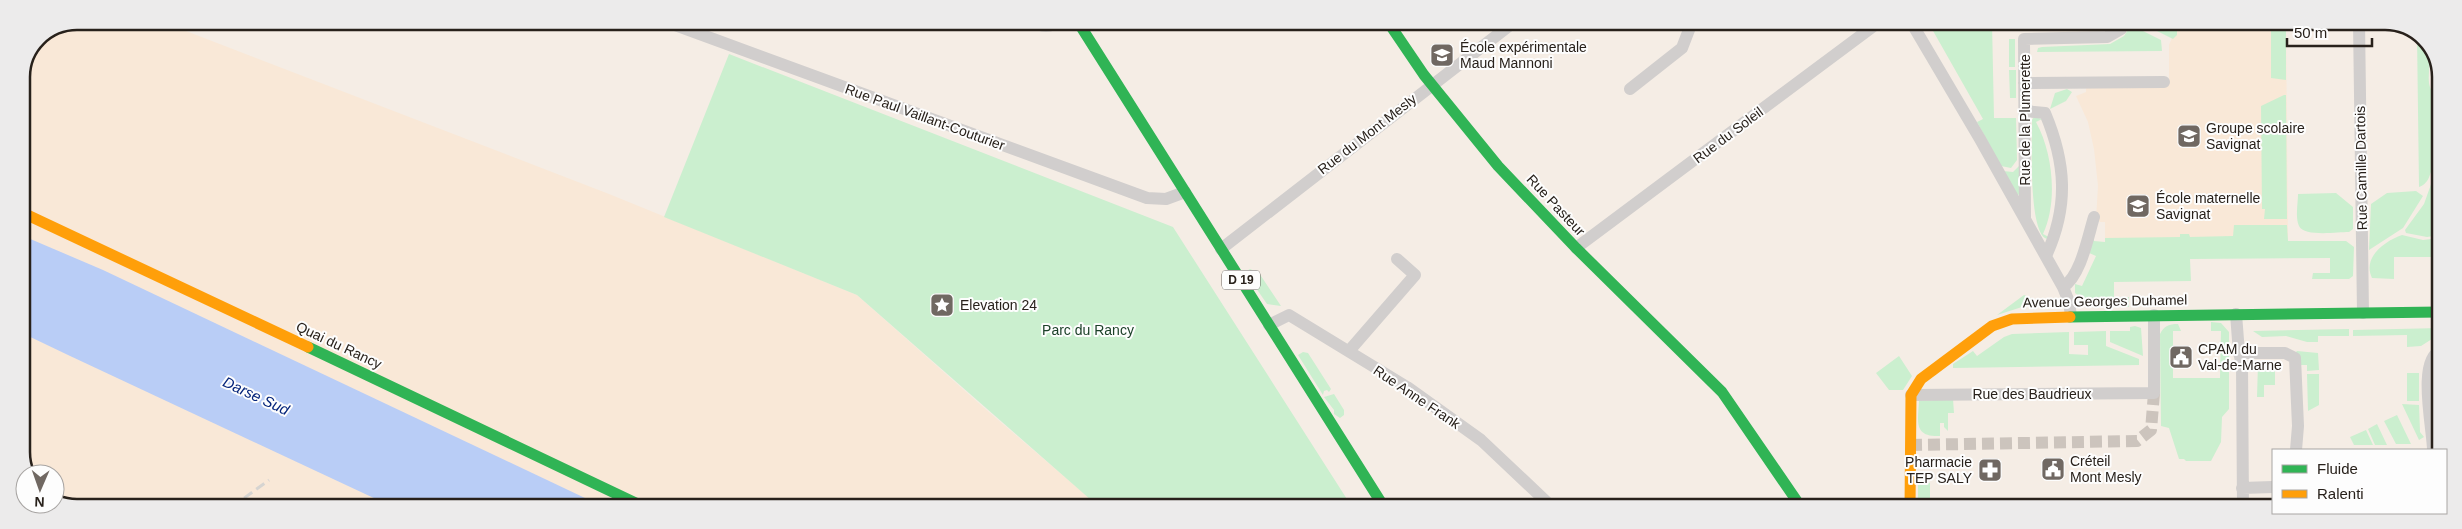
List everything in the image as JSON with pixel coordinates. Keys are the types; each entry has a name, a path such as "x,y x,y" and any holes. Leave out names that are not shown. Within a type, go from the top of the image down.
{"street":[{"name":"Rue Paul Vaillant-Couturier","path":"690,30 1147,198 1166,199 1185,192"},
{"name":"D 19","path":"1083,30 1379,499"},
{"name":"Rue Pasteur","path":"1394,30 1432,84 1498,166 1576,248 1722,392 1761,446 1795,499"},
{"name":"Rue du Mont Mesly","path":"1221,249 1503,30"},
{"path":"1630,89 1682,48 1689,30"},
{"name":"Rue du Soleil","path":"1576,248 1868,30"},
{"path":"1916,30 1980,138 2063,287 2069,302 2071,316"},
{"name":"Rue de la Plumerette","path":"2025,218 2024,39 2107,37 2121,30"},
{"name":"Rue Camille Dartois","path":"2359,30 2362,313"},
{"path":"2024,83 2164,82"},
{"path":"2025,111 2045,113 2054,136 2062,168 2062,199 2056,234 2046,256"},
{"name":"Quai du Rancy","path":"30,216 562,466 628,499"},
{"path":"2063,287 2068,284 2074,275 2084,252 2094,216"},
{"path":"1349,351 1416,275 1397,259"},
{"name":"Avenue Georges Duhamel","path":"1910,394 1921,379 2002,321 2031,317 2071,316 2432,312"},
{"path":"2236,314 2239,353 2242,364 2243,499"},
{"name":"Rue Anne Frank","path":"1269,325 1289,315 1407,387 1481,440 1544,499"},
{"name":"Rue des Baudrieux","path":"1910,394 2154,393 2154,315"},
{"path":"2239,353 2285,353 2295,358 2297,368 2298,426 2296,449"},
{"path":"2432,358 2429,362 2428,418 2432,444"},
{"path":"1910,394 1910,499"},
{"path":"2242,488 2272,487"}],"shaded area":[{"path":"183,30 609,194 857,295 1091,499 77,499 65,498 65,464 32,464 30,455 31,68 38,51 44,44 51,38 68,31"},
{"name":"Groupe scolaire Savignat","path":"2175,30 2286,30 2288,242 2105,242 2105,222 2100,222 2096,219 2098,186 2094,149 2088,122 2076,96 2086,92 2086,85 2169,85 2169,45"}],"green space":[{"path":"1933,30 1992,30 1994,118 2016,118 2017,160 2011,168 2001,166 1977,122 1983,119"},
{"path":"2128,30 2141,30 2161,40 2162,51 2037,52 2038,48 2042,47 2110,44 2124,36"},
{"path":"2155,30 2177,30 2177,35 2173,39"},
{"path":"2271,30 2286,30 2286,80 2271,78"},
{"path":"2009,39 2015,39 2015,67 2009,67"},
{"path":"2417,43 2426,53 2430,64 2429,83 2432,93 2432,169 2426,182 2419,187"},
{"name":"Parc du Rancy","path":"729,54 1173,227 1347,499 1090,499 857,295 664,217"},
{"path":"2009,70 2016,70 2016,98 2010,98"},
{"path":"2067,89 2072,92 2066,101 2050,109 2055,93"},
{"path":"2286,95 2287,219 2264,219 2265,209 2262,209 2261,106"},
{"path":"2034,117 2042,119 2036,122 2046,148 2052,178 2051,207 2043,234 2049,237 2047,239 2041,233 2034,204 2032,185 2032,120"},
{"path":"2019,166 2020,194 2016,196 2003,171 2013,172"},
{"path":"2432,182 2432,236 2406,233 2405,230 2424,204"},
{"path":"2416,191 2423,196 2403,228 2369,250 2371,204 2387,193"},
{"path":"2336,193 2353,207 2353,229 2349,232 2314,233 2307,232 2299,226 2297,219 2298,194"},
{"path":"2234,225 2287,225 2288,241 2346,241 2354,247 2353,276 2349,279 2312,279 2313,273 2330,273 2330,258 2190,259 2191,281 2114,282 2114,297 2129,297 2129,307 2093,306 2075,293 2075,284 2082,286 2096,256 2087,252 2094,235 2094,241 2105,242 2105,238 2180,237 2180,234 2189,234 2190,237 2233,236"},
{"path":"2402,235 2423,240 2432,239 2432,257 2394,257 2394,279 2372,278 2370,263 2377,251 2389,241"},
{"path":"1250,269 1259,273 1281,306 1267,304 1245,272"},
{"path":"2024,295 2033,299 2022,307 1997,315"},
{"path":"2211,322 2221,323 2229,332 2229,409 2222,417 2221,442 2211,461 2186,461 2179,459 2169,428 2161,426 2160,334 2165,327 2172,324 2178,324 2181,331 2173,331 2173,378 2220,378 2221,331 2211,331"},
{"path":"2130,327 2141,328 2143,356 2110,342 2110,331 2130,331"},
{"path":"2432,328 2432,339 2421,346 2407,347 2407,335 2353,336 2353,330"},
{"path":"2349,329 2349,336 2318,336 2318,342 2307,342 2286,336 2262,337 2253,331"},
{"path":"2106,331 2106,346 2139,359 2139,365 1953,368 1953,364 1973,351 1977,356 2004,337 2012,334 2069,332 2069,354 2088,355 2088,345 2074,345 2074,332"},
{"path":"2297,351 2318,353 2319,370 2307,371 2307,365 2301,365 2295,353"},
{"path":"1303,352 1308,353 1331,389 1329,392 1327,390 1324,391 1323,395 1298,355"},
{"path":"1899,356 1912,376 1903,390 1889,390 1876,373"},
{"path":"2258,364 2275,364 2275,385 2264,385 2264,397 2257,397"},
{"path":"2407,373 2419,373 2419,401 2407,401"},
{"path":"2307,374 2319,374 2319,405 2308,411"},
{"path":"1334,394 1344,410 1344,415 1340,418 1334,414 1334,410 1324,397"},
{"path":"1953,399 1954,413 1948,413 1948,431 1944,427 1944,423 1940,423 1940,436 1931,436 1921,431 1918,421 1919,401"},
{"path":"2402,404 2419,405 2420,432 2424,437 2419,440"},
{"path":"2397,415 2411,444 2396,444 2384,421"},
{"path":"2377,424 2387,445 2375,445 2368,429"},
{"path":"2366,430 2373,445 2354,445 2350,437"},
{"path":"1918,482 1930,483 1930,499 1918,499"}],"water":[{"name":"Darse Sud","path":"30,239 103,270 587,499 376,499 30,337"}],"tunnel":[{"path":"1910,445 2137,441 2151,430 2154,393"}],"railway":[{"path":"243,499 269,480"}],"traffic: fast":[{"path":"1083,30 1379,499"},
{"path":"1393,30 1424,75 1498,166 1576,248 1722,392 1796,499"},
{"path":"2070,317 2432,312"},
{"path":"308,347 627,499"}],"traffic: slow":[{"path":"30,216 308,347"},
{"path":"1910,499 1911,395 1921,379 1992,326 2012,319 2070,317"}],"place":[{"name":"École expérimentale Maud Mannoni","path":"1442,55"},
{"name":"Groupe scolaire Savignat","path":"2189,136"},
{"name":"École maternelle Savignat","path":"2138,206"},
{"name":"Elevation 24","path":"942,305"},
{"name":"CPAM du Val-de-Marne","path":"2181,357"},
{"name":"Créteil Mont Mesly","path":"2053,469"},
{"name":"Pharmacie TEP SALY","path":"1990,470"}]}
